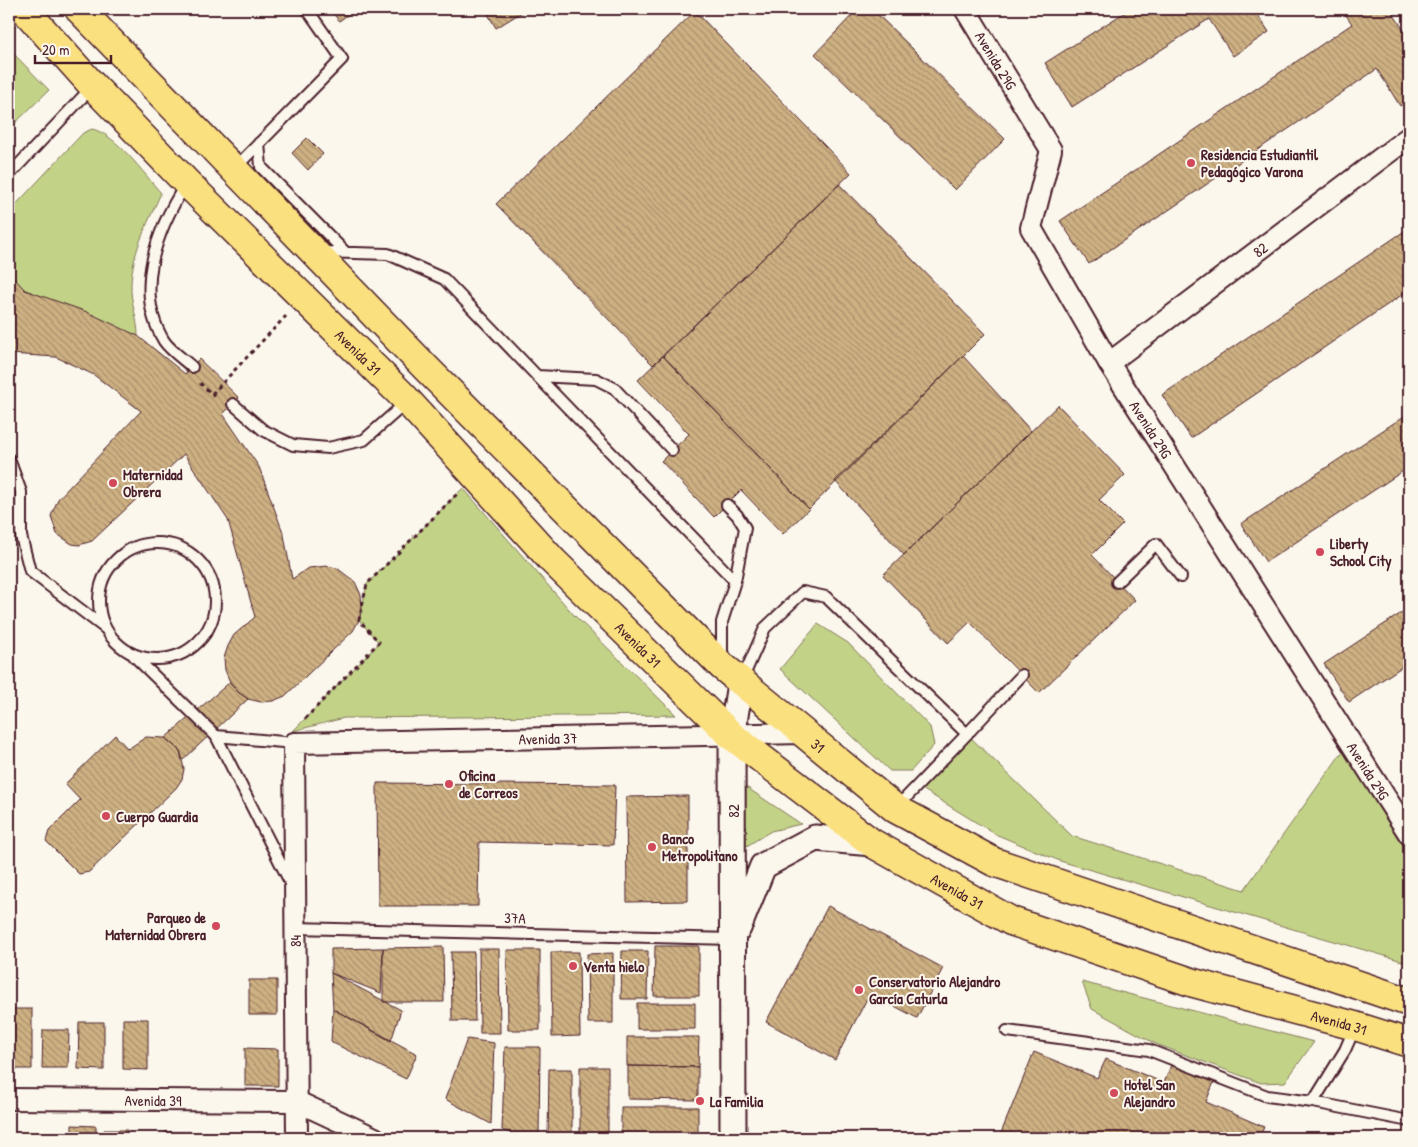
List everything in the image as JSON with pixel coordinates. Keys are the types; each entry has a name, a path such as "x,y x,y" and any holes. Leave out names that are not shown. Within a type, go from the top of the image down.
{"main road":[{"name":"Avenida 31","path":"24,9 93,86 187,183 408,402 552,560 732,736 872,843 1011,921 1194,983 1355,1026 1409,1043"},
{"path":"79,9 427,369 731,674"},
{"name":"31","path":"731,674 896,808"},
{"path":"896,808 994,862 1409,1002"}],"street":[{"name":"Avenida 29G","path":"965,9 1051,150 1031,228 1109,363 1409,834"},
{"name":"82","path":"1109,363 1409,137"},
{"name":"82","path":"731,674 733,1138"},
{"name":"Avenida 37","path":"294,744 802,733"},
{"name":"84","path":"294,744 296,1138"},
{"name":"82","path":"733,939 763,866 816,838 872,843"},
{"name":"Avenida 39","path":"9,1099 296,1101"},
{"path":"296,1101 375,1138"}],"lane":[{"path":"234,168 342,60 307,9"},
{"path":"9,175 93,86"},
{"path":"259,143 261,167 344,252"},
{"path":"187,183 173,205 155,246 150,279 150,310 165,342 192,367"},
{"path":"315,253 388,254 444,279 735,581"},
{"path":"537,376 596,379 614,388 672,450"},
{"path":"233,404 263,430 293,445 328,448 364,440 408,402"},
{"path":"9,459 21,492 21,536 30,571 106,629"},
{"path":"726,505 745,528 735,581 722,622 731,674"},
{"path":"133,654 151,659 170,658 188,651 203,638 212,621 216,601 213,582 204,564 189,551 171,543 152,542 133,547 117,558 105,574 99,592 99,611 106,629 117,644 133,654 216,736 295,892"},
{"path":"1117,582 1156,544 1181,577"},
{"path":"731,674 766,628 803,592 826,597 967,734"},
{"path":"896,808 1022,675"},
{"path":"216,736 294,744"},
{"name":"37A","path":"295,928 733,939"},
{"path":"1313,1102 1345,1050 1355,1026"},
{"path":"1007,1031 1149,1050 1267,1096 1313,1102 1409,1121"}],"path":[{"path":"212,394 303,297"},
{"path":"294,744 293,731 379,642 359,620 367,584 475,476"}],"green space":[{"path":"9,49 49,90 9,129"},
{"path":"92,129 111,138 120,146 161,193 140,240 133,265 131,291 138,336 25,290 9,273 9,212 83,133"},
{"path":"463,488 574,615 676,715 344,718 293,731 379,643 359,620 367,584"},
{"path":"818,624 848,643 930,727 934,745 911,771 890,771 780,669"},
{"path":"967,734 1072,836 1244,890 1350,741 1409,834 1409,963 1060,861 995,834 917,786"},
{"path":"746,787 801,824 771,831 745,847"},
{"path":"1082,982 1314,1042 1285,1082 1261,1083 1156,1044 1092,1009"}],"building":[{"path":"330,9 356,9 339,21"},
{"path":"485,9 527,9 496,28"},
{"path":"858,9 872,9 1005,139 955,190 815,54"},
{"path":"1130,9 1254,9 1269,32 1233,56 1209,19 1072,107 1045,63"},
{"name":"Residencia Estudiantil Pedagógico Varona","path":"1342,9 1390,9 1409,38 1409,100 1400,106 1377,69 1089,264 1060,221 1352,24"},
{"path":"695,11 851,173 653,365 496,204"},
{"path":"307,138 323,154 308,170 292,153"},
{"path":"839,184 985,334 809,509 663,356"},
{"path":"1409,228 1409,290 1191,438 1162,395"},
{"name":"Maternidad Obrera","path":"9,273 25,290 87,312 138,336 185,374 199,359 239,398 223,414 259,467 284,535 292,579 309,568 327,566 337,568 355,582 361,595 362,608 359,620 353,631 285,696 273,701 261,702 248,699 238,692 230,682 225,670 224,658 228,646 234,635 255,617 228,520 184,454 92,541 79,545 72,544 57,534 51,516 58,499 141,411 94,375 56,357 9,354"},
{"path":"663,356 809,509 783,534 741,490 714,517 661,461 689,434 638,380"},
{"path":"963,356 1031,431 904,555 835,481"},
{"path":"1058,405 1125,475 1099,500 1123,524 1092,555 1135,600 1039,693 970,622 948,643 883,575"},
{"path":"1409,413 1409,467 1266,562 1241,524"},
{"path":"1409,608 1409,662 1349,702 1324,664"},
{"path":"230,682 238,692 248,699 183,760 180,751 165,738"},
{"name":"Cuerpo Guardia","path":"115,735 128,749 146,737 165,738 180,751 184,769 182,779 176,788 89,872 79,874 46,841 49,831 80,800 65,784"},
{"path":"377,783 615,785 613,845 479,842 478,906 378,906"},
{"path":"688,796 688,901 627,902 626,797"},
{"path":"828,906 943,968 917,1018 870,993 835,1060 766,1022"},
{"path":"655,946 699,946 699,996 654,996"},
{"path":"443,947 444,1002 383,1002 383,948"},
{"path":"383,948 381,993 331,973 331,949"},
{"path":"479,949 499,949 500,1033 480,1033"},
{"path":"507,950 540,950 540,1030 508,1030"},
{"path":"622,951 648,951 647,999 621,999"},
{"path":"451,952 474,952 475,1021 452,1021"},
{"path":"551,952 579,952 580,1036 552,1037"},
{"path":"613,953 613,1023 588,1023 587,954"},
{"path":"331,973 401,1010 391,1041 333,1009"},
{"path":"249,980 277,980 277,1015 249,1015"},
{"path":"637,1003 695,1003 695,1029 637,1029"},
{"path":"9,1009 32,1009 32,1069 9,1069"},
{"path":"333,1009 417,1054 406,1079 331,1042"},
{"path":"123,1019 148,1019 148,1070 123,1069"},
{"path":"79,1022 104,1022 104,1070 78,1069"},
{"path":"43,1030 69,1030 68,1068 42,1068"},
{"path":"627,1037 699,1037 698,1067 627,1066"},
{"path":"467,1039 494,1043 491,1124 445,1099"},
{"path":"505,1047 540,1047 539,1138 524,1138 502,1130"},
{"path":"245,1048 278,1049 278,1086 245,1086"},
{"name":"Hotel San Alejandro","path":"1034,1052 1097,1078 1106,1059 1164,1083 1171,1065 1214,1082 1206,1102 1264,1127 1259,1138 999,1138"},
{"path":"628,1066 698,1067 698,1100 628,1099"},
{"path":"580,1067 608,1067 608,1138 580,1138"},
{"path":"549,1069 572,1069 572,1138 548,1138"},
{"path":"621,1107 698,1107 698,1135 621,1135"},
{"path":"72,1125 96,1126 96,1138 72,1138"},
{"path":"104,1130 127,1130 127,1138 104,1138"},
{"path":"165,1132 191,1132 191,1138 165,1138"},
{"path":"228,1134 276,1134 276,1138 228,1138"}],"place":[{"name":"Residencia Estudiantil Pedagógico Varona","path":"1191,163"},
{"name":"Maternidad Obrera","path":"113,483"},
{"name":"Liberty School City","path":"1320,552"},
{"name":"Oficina de Correos","path":"449,784"},
{"name":"Cuerpo Guardia","path":"106,816"},
{"name":"Banco Metropolitano","path":"652,847"},
{"name":"Parqueo de Maternidad Obrera","path":"216,926"},
{"name":"Venta hielo","path":"573,966"},
{"name":"Conservatorio Alejandro García Caturla","path":"859,990"},
{"name":"Hotel San Alejandro","path":"1114,1093"},
{"name":"La Familia","path":"700,1101"}]}
